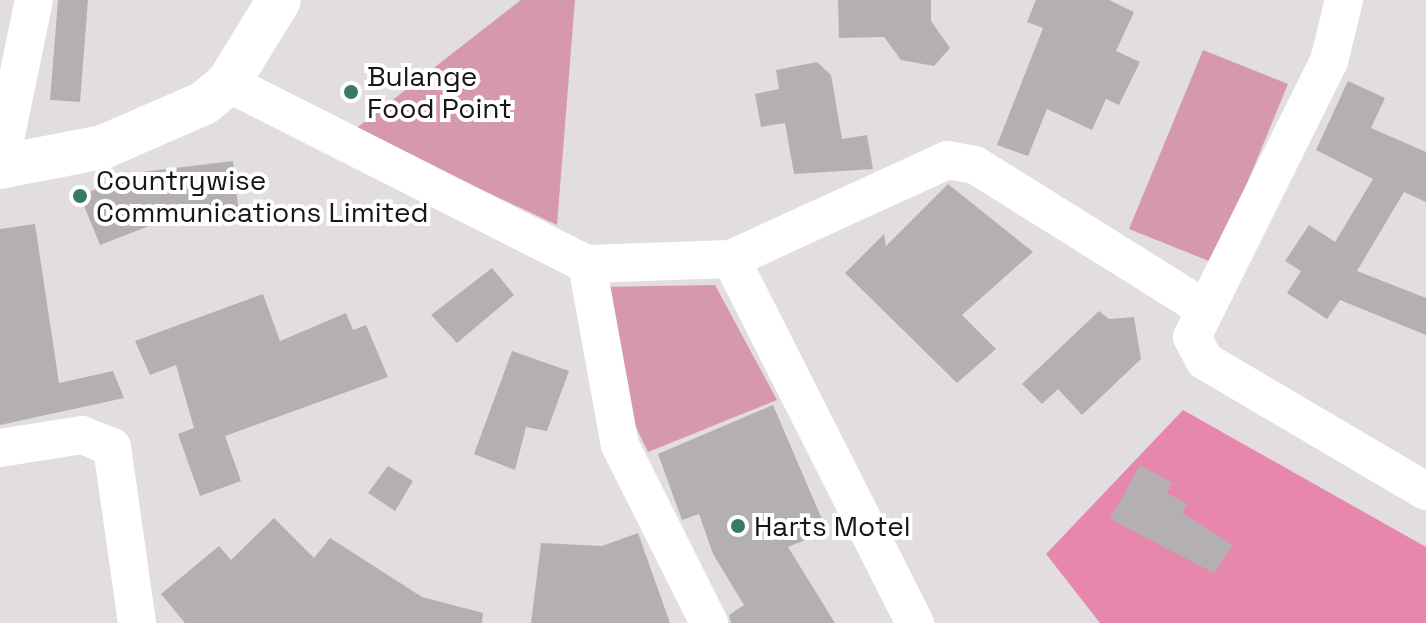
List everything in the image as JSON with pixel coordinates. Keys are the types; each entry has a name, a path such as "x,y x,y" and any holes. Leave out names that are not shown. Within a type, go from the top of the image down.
{"street":[{"path":"34,0 0,166 138,134 228,83 279,0"},
{"path":"1344,0 1329,61 1260,208 1202,307 1192,337 1205,361 1426,491"},
{"path":"228,83 587,264 731,259 947,160 975,165 1202,307"},
{"path":"731,259 915,623"},
{"path":"587,264 620,445 709,623"},
{"path":"0,448 82,435 112,447 137,623"}],"shaded area":[{"path":"521,0 575,0 557,225 354,130"},
{"path":"1203,50 1288,84 1214,263 1129,229"},
{"path":"715,285 777,400 648,452 630,415 599,287"},
{"path":"1183,410 1426,547 1426,623 1100,623 1046,554"}],"building":[{"path":"58,0 88,0 80,102 50,100"},
{"path":"838,0 931,0 931,21 950,48 934,66 901,60 884,37 839,38"},
{"path":"1036,0 1109,0 1134,12 1116,51 1140,62 1119,105 1106,99 1092,130 1047,109 1028,156 997,145 1043,28 1027,22"},
{"path":"817,62 831,75 842,139 867,135 873,169 794,174 785,123 761,127 755,94 779,89 776,70"},
{"path":"1348,81 1385,98 1371,128 1426,152 1426,202 1404,192 1357,271 1426,298 1426,335 1340,300 1327,319 1287,293 1301,271 1285,261 1309,225 1335,242 1373,179 1316,150"},
{"path":"233,161 239,215 149,226 100,245 80,196 133,173"},
{"path":"948,184 1033,252 962,315 996,349 957,383 845,273 884,234 886,246"},
{"path":"35,224 59,383 113,371 124,398 0,425 0,229"},
{"path":"492,268 514,295 457,343 431,315"},
{"path":"263,294 280,341 346,313 353,330 366,325 388,377 225,436 241,481 200,496 178,434 194,428 176,365 150,375 135,341"},
{"path":"1099,311 1109,319 1134,317 1141,359 1082,415 1058,389 1042,404 1022,384"},
{"path":"512,351 569,371 547,431 526,427 515,470 474,454"},
{"path":"773,405 827,531 788,547 835,623 731,623 729,615 744,605 713,554 699,514 682,520 658,454"},
{"path":"1140,465 1172,483 1167,493 1187,504 1182,513 1233,545 1214,573 1110,519"},
{"path":"388,466 413,481 395,511 368,493"},
{"path":"274,518 314,558 330,538 422,597 483,613 482,623 185,623 161,594 219,546 231,560"},
{"path":"638,533 670,623 531,623 541,543 602,546"}],"place":[{"name":"Bulange Food Point","path":"351,92"},
{"name":"Countrywise Communications Limited","path":"80,196"},
{"name":"Harts Motel","path":"738,526"}]}
